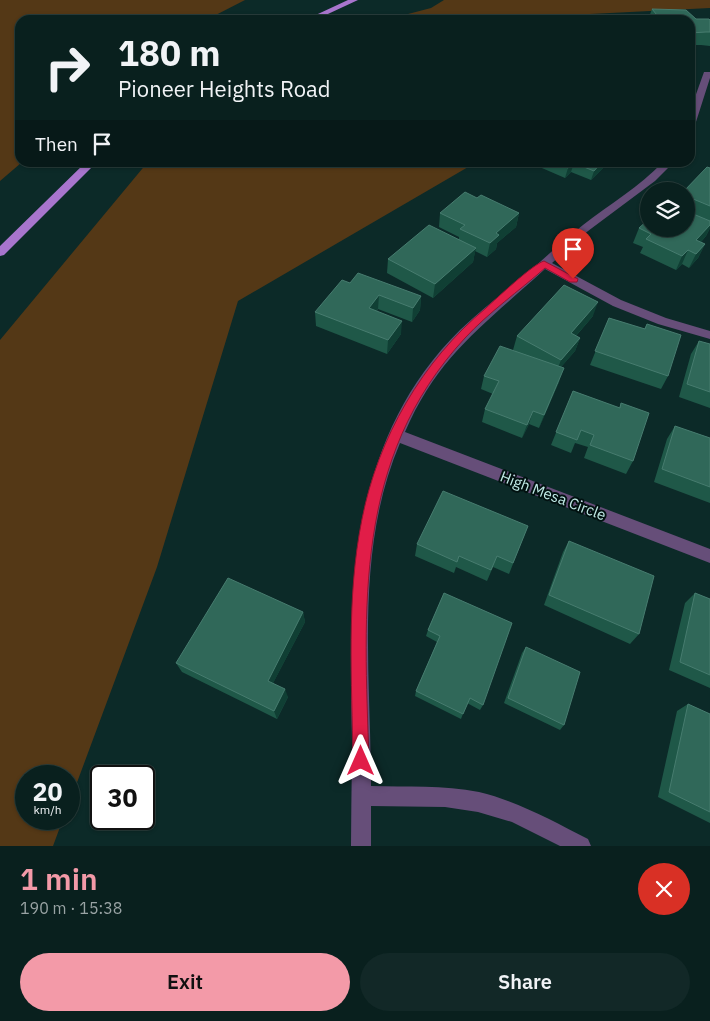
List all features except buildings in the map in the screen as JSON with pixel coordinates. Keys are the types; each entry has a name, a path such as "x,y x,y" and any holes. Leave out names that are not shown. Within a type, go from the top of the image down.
{"main road":[{"path":"320,15 354,0"},
{"path":"0,252 87,167"}],"street":[{"path":"695,112 709,74"},
{"path":"361,846 358,645 361,577 368,519 380,474 396,435 416,396 438,364 462,335 591,224 648,182 663,167"},
{"path":"544,264 617,303 662,321 710,335"},
{"name":"High Mesa Circle","path":"396,435 710,556"},
{"path":"361,796 453,798 494,806 543,826 581,846"}],"shaded area":[{"path":"0,0 245,0 216,15 15,15 16,167 0,181"},
{"path":"444,0 710,0 710,8 589,15 404,15 431,8"},
{"path":"144,167 468,167 238,301 157,567 80,774 80,765 15,765 15,830 59,830 53,846 0,846 0,340"}],"route":[{"path":"361,761 358,645 361,577 368,519 380,474 396,434 416,396 438,364 462,335 483,316 544,264 573,279"}]}
